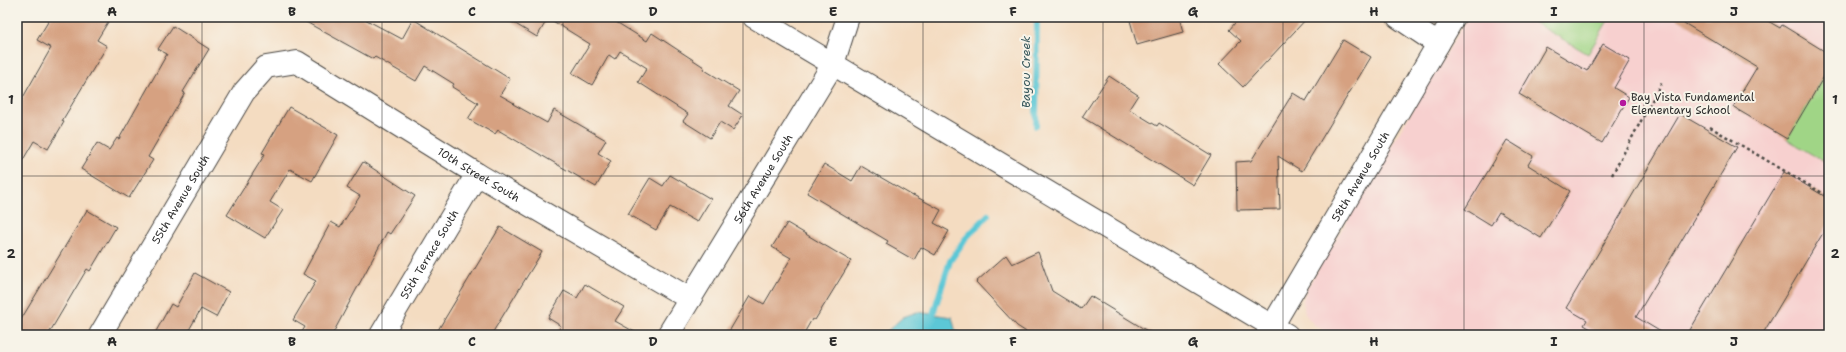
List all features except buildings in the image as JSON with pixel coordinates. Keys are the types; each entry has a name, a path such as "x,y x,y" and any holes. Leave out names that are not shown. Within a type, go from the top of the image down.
{"street":[{"path":"754,17 1275,332"},
{"name":"56th Avenue South","path":"668,335 833,64 848,17"},
{"path":"1398,17 1438,44"},
{"name":"58th Avenue South","path":"1275,332 1454,17"},
{"name":"10th Street South","path":"266,67 297,62 477,174 690,299"},
{"name":"55th Avenue South","path":"100,335 244,92 266,67"},
{"name":"55th Terrace South","path":"381,335 477,174"}],"path":[{"path":"1612,174 1663,80"},
{"path":"1710,128 1829,197"}],"shaded area":[{"name":"Bay Vista Fundamental Elementary School","path":"1468,17 1829,17 1829,335 1331,335 1314,325 1305,314 1303,300 1307,288"}],"green space":[{"path":"1525,17 1610,17 1588,54"},
{"path":"1829,68 1829,165 1787,139"}],"water":[{"path":"917,312 952,317 955,329 961,335 883,335 903,317"}],"waterway":[{"name":"Bayou Creek","path":"1036,126 1037,17"},
{"name":"Bayou Creek","path":"933,314 950,261 966,238 988,215"}],"place":[{"name":"Bay Vista Fundamental Elementary School","path":"1623,103"}]}
